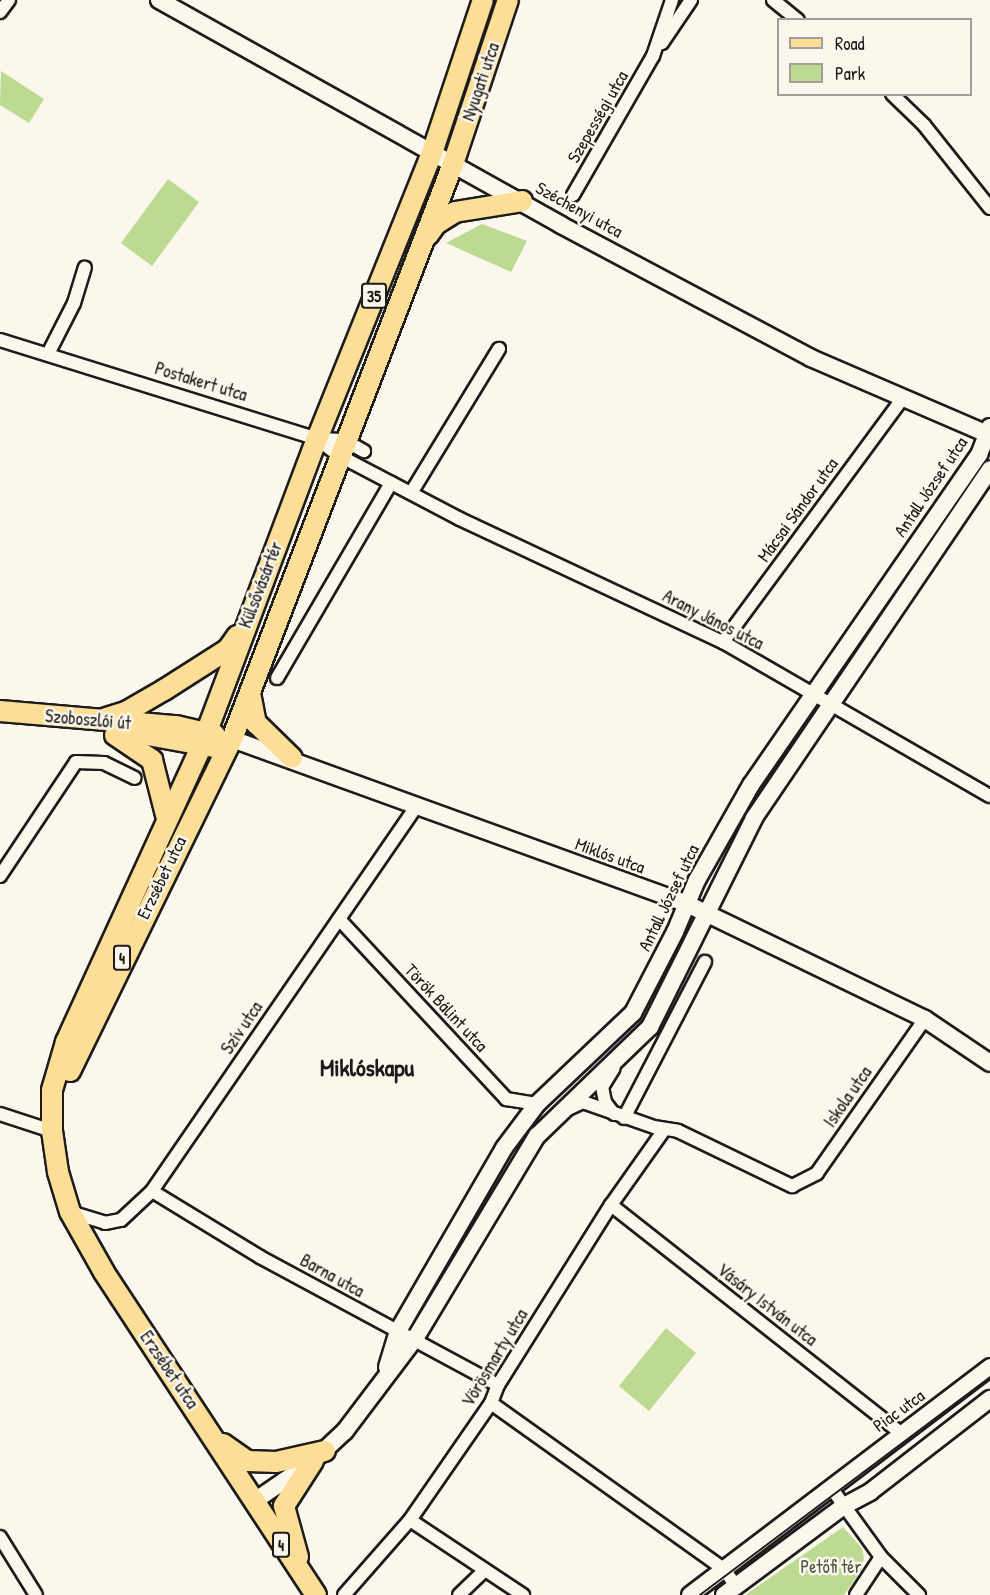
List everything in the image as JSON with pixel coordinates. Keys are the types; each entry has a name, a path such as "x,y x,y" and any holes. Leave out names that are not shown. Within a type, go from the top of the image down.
{"main road":[{"name":"Nyugati utca","path":"432,153 483,0"},
{"name":"Nyugati utca","path":"453,164 508,0"},
{"name":"Külsővásártér","path":"167,819 203,740 317,439 432,153"},
{"name":"Külsővásártér","path":"232,739 341,448 453,164"},
{"path":"420,247 436,224 455,212 522,201"},
{"path":"92,722 126,712 218,656 228,649 249,620"},
{"path":"249,692 256,723 292,758"},
{"name":"Szoboszlói út","path":"0,711 92,722 176,726 203,740"},
{"path":"92,722 203,740 218,747 232,739"},
{"path":"92,722 132,743 152,760 167,819"},
{"name":"Erzsébet utca","path":"52,1131 76,1052 232,739"},
{"name":"4","path":"203,740 207,764 205,791"},
{"name":"Erzsébet utca","path":"167,819 66,1042 52,1090 52,1131 58,1172 70,1212 104,1272 313,1591"},
{"path":"210,1431 247,1461 276,1462 319,1456"},
{"path":"313,1591 289,1535 284,1506 319,1456"}],"street":[{"path":"0,12 9,0"},
{"name":"Széchenyi utca","path":"159,0 432,153 811,358 989,432"},
{"name":"Szepességi utca","path":"653,56 672,0"},
{"name":"Szepességi utca","path":"573,195 653,56 691,0"},
{"path":"773,0 796,18"},
{"path":"894,96 924,125 990,208"},
{"path":"48,354 74,303 85,268"},
{"name":"Postakert utca","path":"0,340 341,448"},
{"path":"341,448 391,483 411,493 500,349"},
{"name":"Mácsai Sándor utca","path":"723,642 903,398"},
{"name":"Antall József utca","path":"385,1373 399,1331 504,1148 537,1104 633,1013 733,816 812,692 979,455 989,432"},
{"path":"341,448 364,451"},
{"name":"Antall József utca","path":"253,1502 319,1456 363,1409 385,1373 416,1337 522,1158 559,1112 640,1039 660,1010 754,818 990,469"},
{"path":"277,678 391,483"},
{"name":"Arany János utca","path":"411,493 723,642 990,796"},
{"name":"Miklós utca","path":"232,739 292,758 416,807 706,912 925,1019 990,1063"},
{"path":"0,876 76,762 104,763 135,778"},
{"name":"Szív utca","path":"70,1212 105,1223 121,1220 152,1191 416,807"},
{"name":"Török Bálint utca","path":"339,919 506,1100 537,1104"},
{"path":"619,1116 705,962"},
{"name":"Iskola utca","path":"664,1130 678,1131 792,1186 817,1173 925,1019"},
{"path":"619,1060 603,1087 605,1102 619,1116"},
{"path":"559,1112 583,1102 664,1130"},
{"path":"0,1114 52,1131"},
{"name":"Vörösmarty utca","path":"344,1594 410,1520 491,1403 498,1385 611,1205 664,1130"},
{"name":"Barna utca","path":"152,1191 260,1257 399,1331 416,1337 498,1385"},
{"name":"Vásáry István utca","path":"611,1205 901,1433"},
{"name":"Piac utca","path":"832,1489 901,1433 990,1367"},
{"path":"491,1403 724,1569 730,1591 844,1506 870,1492 990,1399"},
{"path":"690,1595 832,1489 880,1557 919,1595"},
{"path":"410,1520 523,1595"},
{"path":"0,1537 36,1595"},
{"path":"856,1595 880,1557"},
{"path":"459,1595 485,1570"}],"green space":[{"path":"1,71 44,99 29,123 0,105"},
{"path":"168,179 199,202 152,266 121,243"},
{"path":"482,224 527,241 511,272 446,243"},
{"path":"666,1328 696,1353 649,1411 619,1386"},
{"name":"Petőfi tér","path":"843,1527 862,1548 864,1558 861,1571 844,1595 745,1595"}],"tram line":[{"path":"700,1595 990,1377"}],"district":[{"name":"Miklóskapu","path":"367,1068"}]}
